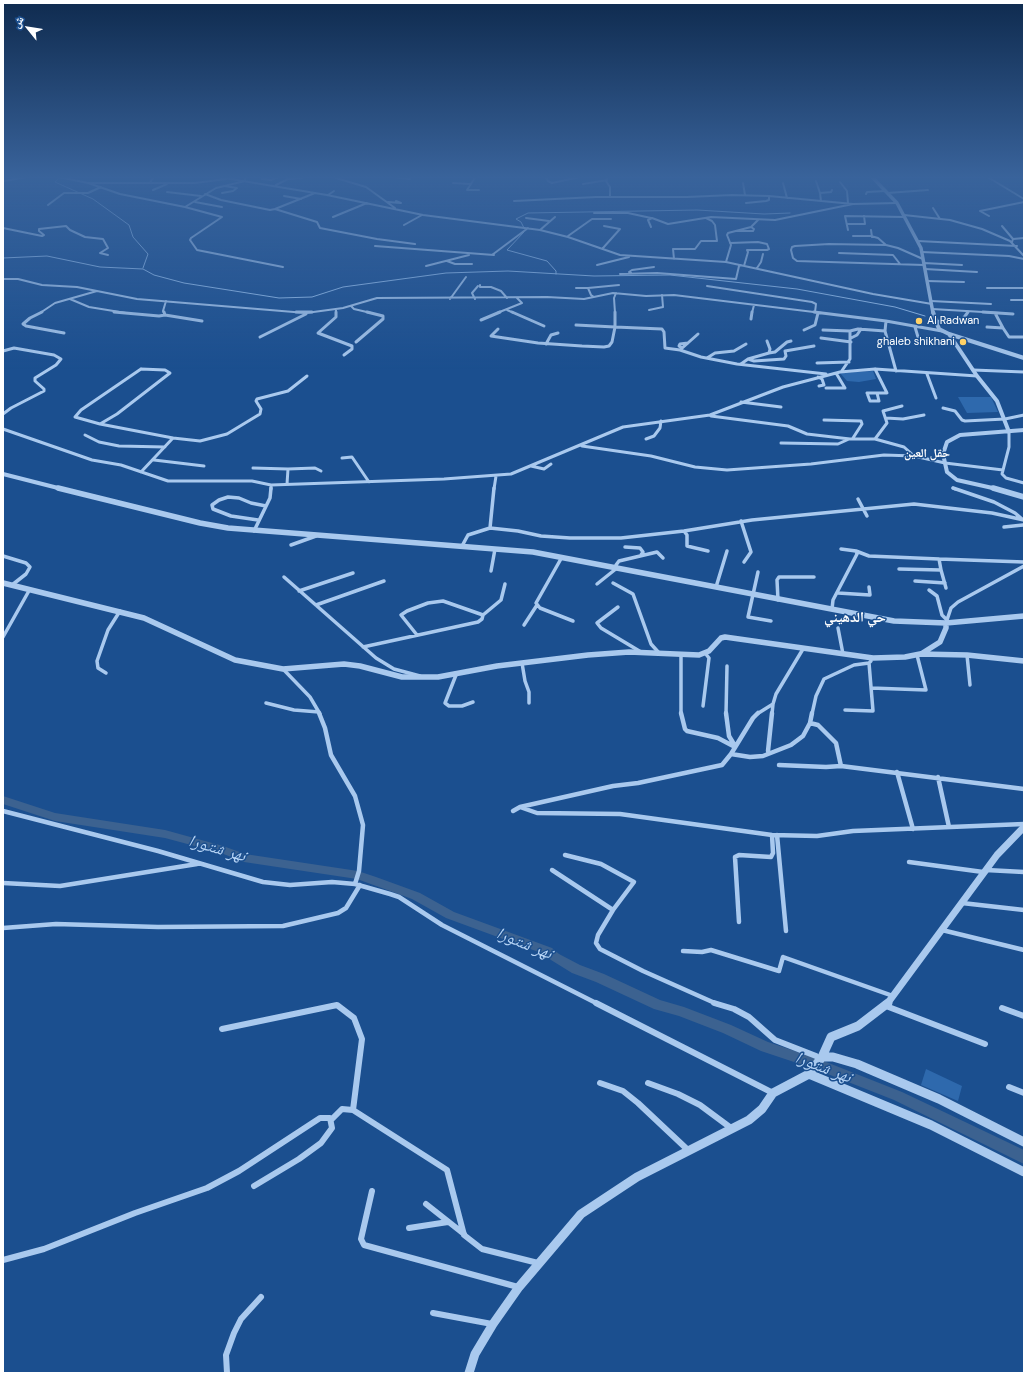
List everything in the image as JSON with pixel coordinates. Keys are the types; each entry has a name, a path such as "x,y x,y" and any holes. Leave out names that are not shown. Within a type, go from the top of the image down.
{"street":[{"path":"104,240 108,248 100,253 108,255"},
{"path":"191,240 200,252 238,257 283,267"},
{"path":"386,240 415,244"},
{"path":"426,266 466,255 494,255 512,240"},
{"path":"578,240 620,255 726,262 873,294 932,302 991,304"},
{"path":"603,248 610,240"},
{"path":"674,259 673,249 695,249 701,241 717,240"},
{"path":"881,240 886,245"},
{"path":"1008,240 1017,246 1024,256"},
{"path":"1017,246 918,241 922,252 932,302 932,309 938,327 943,331 960,338 1024,358"},
{"path":"726,262 730,243 758,242 767,244 769,249 767,250 747,250 748,252 744,266"},
{"path":"962,265 924,264 900,264 797,261 792,258 791,250 792,247 795,246 823,244 886,245 894,246 924,264 977,272"},
{"path":"375,246 494,255"},
{"path":"922,252 1010,256 1024,259"},
{"path":"839,253 893,255 900,264"},
{"path":"757,268 761,262 763,254"},
{"path":"597,265 632,256"},
{"path":"447,261 455,264 472,264"},
{"path":"620,274 673,274 736,280 739,266 741,265"},
{"path":"631,273 629,272 632,270 654,267"},
{"path":"450,299 466,277"},
{"path":"3,279 18,279 42,285 97,291 137,298 306,313 351,306 369,299 377,298 584,299 616,293 646,296 701,298 886,321 943,331"},
{"path":"927,281 964,282"},
{"path":"475,299 472,293 473,290 479,285 480,287 490,287 501,291 507,298"},
{"path":"576,288 619,285"},
{"path":"707,286 812,302 816,304 817,312 815,325 804,330"},
{"path":"588,288 591,295 594,297"},
{"path":"987,288 1024,288"},
{"path":"64,333 26,326 23,324 30,318 48,309 51,305 69,298 97,291"},
{"path":"498,329 491,336 546,344 609,346 612,342 615,328 614,321 616,309 614,298 616,293"},
{"path":"649,310 663,307 662,296"},
{"path":"69,298 82,302 89,307 112,312 159,316 165,315 202,321"},
{"path":"481,320 522,303 516,298"},
{"path":"1011,300 1024,300"},
{"path":"165,315 163,311 166,301"},
{"path":"751,319 754,305"},
{"path":"351,306 354,309 383,316 383,319 356,342"},
{"path":"336,309 336,317 318,333 353,348 344,356"},
{"path":"932,309 1013,314"},
{"path":"507,310 544,326"},
{"path":"935,321 960,322 968,312"},
{"path":"260,337 296,320 306,313"},
{"path":"995,313 1009,337 1024,337"},
{"path":"886,321 885,331 896,371"},
{"path":"576,325 662,329 664,332 665,348 681,349 707,358 740,364 828,374"},
{"path":"915,327 918,337"},
{"path":"987,327 1003,328"},
{"path":"823,330 850,331 861,329 885,331"},
{"path":"851,338 857,335 861,329"},
{"path":"840,372 849,362 851,342 850,331"},
{"path":"546,344 551,335 558,333"},
{"path":"681,349 679,346 680,344 688,343 698,334"},
{"path":"949,334 977,376 997,401 1005,420 1009,432 1009,447 1002,474 1006,478 1024,483"},
{"path":"821,338 851,342"},
{"path":"954,341 960,338"},
{"path":"767,341 770,349 769,353"},
{"path":"740,364 748,359 775,352 787,342 791,341"},
{"path":"338,346 342,342"},
{"path":"707,358 715,353 734,351 746,344"},
{"path":"748,359 754,361 784,358 786,356 785,351 814,346"},
{"path":"3,351 14,348 54,355 61,359 56,365 35,378 35,381 44,389 44,391 11,408 3,414"},
{"path":"817,362 849,362"},
{"path":"100,424 117,414 169,374 169,372 144,369 136,371 75,415 80,419 100,424 173,438 195,441 208,439 227,434 260,414 261,409 256,401 257,399 288,391 307,376"},
{"path":"875,369 887,393 877,393 867,394 869,400 879,401 877,393"},
{"path":"710,416 741,402 818,377 840,372 875,369 927,374 977,376"},
{"path":"973,370 1024,372"},
{"path":"826,388 845,388 836,373"},
{"path":"927,374 936,398"},
{"path":"818,377 822,379 824,385 819,386"},
{"path":"741,402 780,407"},
{"path":"875,439 886,425 887,421 883,411 902,406"},
{"path":"943,408 955,411 962,420 965,421 1005,420 1024,415"},
{"path":"886,418 903,419 924,415"},
{"path":"3,429 92,460 121,465 168,482 252,481 271,485 496,476 511,474 627,426 710,416 788,426 799,432 851,438 875,439 904,447 914,456"},
{"path":"781,443 843,443 851,438 862,422 852,420 824,420"},
{"path":"646,439 654,436 660,428 661,421"},
{"path":"1024,430 968,434 955,437 947,442 943,454 947,472 957,480 995,488 1024,497"},
{"path":"85,435 99,442 119,446 165,447"},
{"path":"141,472 154,460 173,438"},
{"path":"581,445 651,456 695,467 727,470 810,464 870,455 914,456 945,463 1003,470"},
{"path":"342,458 352,457 369,482"},
{"path":"154,460 204,466"},
{"path":"530,466 544,469 551,464"},
{"path":"253,468 315,468 321,471"},
{"path":"287,484 288,469"},
{"path":"3,474 200,523 254,531 462,546 562,557 778,600 894,621 946,621 1024,616"},
{"path":"490,528 492,498 496,476"},
{"path":"254,531 270,498 271,485"},
{"path":"462,546 468,535 490,528 518,531 541,536 621,538 684,531 741,521 922,504 992,513 1024,520 1015,513 994,502 953,488"},
{"path":"258,520 231,516 213,509 212,505 219,500 228,497 239,498 251,503 266,506"},
{"path":"858,499 867,516"},
{"path":"1004,528 1024,525 1024,520"},
{"path":"741,521 751,552 744,562"},
{"path":"684,531 687,535 687,546 708,551"},
{"path":"291,545 319,535"},
{"path":"625,547 640,548 643,552 642,554 635,557"},
{"path":"491,571 495,549"},
{"path":"841,549 856,551 875,557 1024,562"},
{"path":"716,587 727,551"},
{"path":"832,609 833,600 857,554 856,551"},
{"path":"597,584 617,568 616,565 619,561 657,552 663,558"},
{"path":"3,556 26,563 30,567 26,574 12,585"},
{"path":"524,625 537,605 536,600 562,557"},
{"path":"939,559 946,588"},
{"path":"919,654 940,642 946,628 946,621 951,608 958,602 1024,566"},
{"path":"899,569 941,570"},
{"path":"758,572 748,617 771,621"},
{"path":"300,590 353,573"},
{"path":"284,577 376,658 394,669 428,678"},
{"path":"778,600 777,580 779,577 814,577"},
{"path":"316,606 384,581"},
{"path":"915,581 945,583"},
{"path":"3,583 144,618 235,660 262,666 283,668 344,664 360,666 402,677 428,678 522,663 588,655 641,652 681,655 705,653 721,638 725,637 843,654 871,660"},
{"path":"613,583 633,594 650,644 660,654"},
{"path":"362,647 478,622 482,620 483,614 501,600 505,584"},
{"path":"838,593 870,595 870,587"},
{"path":"3,637 30,589"},
{"path":"929,590 937,596 942,615 946,621"},
{"path":"417,635 401,614 428,603 439,601 450,603 483,614"},
{"path":"537,605 555,615 573,621"},
{"path":"618,607 597,623 601,628 641,652"},
{"path":"106,673 98,668 97,661 108,630 120,611"},
{"path":"838,628 843,654"},
{"path":"931,648 941,655"},
{"path":"768,751 773,704 776,694 803,649"},
{"path":"703,706 709,658 705,653"},
{"path":"871,688 926,690 919,654"},
{"path":"731,754 750,757 763,756 791,745 803,736 810,723 816,696 824,679 854,665 871,660 919,654 967,655 1024,661"},
{"path":"681,655 680,704 681,716 685,730 718,738 735,747"},
{"path":"967,655 970,685"},
{"path":"845,710 873,712 871,660"},
{"path":"522,663 525,681 529,692 529,703"},
{"path":"727,666 726,712 729,736 735,747"},
{"path":"3,928 56,924 177,927 283,926 338,913 346,908 358,884 357,877 359,871 362,817 355,796 331,755 325,728 319,712 310,697 283,668"},
{"path":"456,674 445,703 449,706 462,706 473,702"},
{"path":"266,703 294,710 319,712"},
{"path":"513,811 520,807 613,786 717,767 726,762 753,718 762,710 773,704"},
{"path":"810,723 818,725 836,743 841,766"},
{"path":"779,765 826,767 841,766 1024,789"},
{"path":"897,772 913,829"},
{"path":"938,777 949,827"},
{"path":"520,807 528,812 620,814 691,825 774,835 817,836 853,831 1024,826"},
{"path":"3,811 158,851 197,864 273,884 290,885 332,882 358,884 398,897 448,928 773,1093"},
{"path":"817,1065 831,1036 858,1026 886,1006 984,871 1024,826"},
{"path":"739,922 735,858 739,855 772,856 774,835"},
{"path":"774,835 786,931"},
{"path":"565,855 601,864 634,882 613,910 596,939 597,946 600,949 695,995 738,1011 749,1018 775,1040 816,1056 817,1065"},
{"path":"909,862 984,871 1024,872"},
{"path":"3,882 60,886 197,864"},
{"path":"552,870 613,910"},
{"path":"962,902 1024,910"},
{"path":"941,930 1024,950"},
{"path":"683,951 702,952 710,950 779,971 783,957 894,996"},
{"path":"222,1029 337,1005 354,1018 362,1039 352,1110"},
{"path":"886,1006 985,1044"},
{"path":"1002,1008 1024,1016"},
{"path":"469,1373 475,1354 493,1324 519,1287 581,1214 637,1178 733,1130 749,1120 762,1109 773,1093 817,1065 833,1058 857,1064 939,1099 1024,1142"},
{"path":"817,1065 1024,1172"},
{"path":"600,1083 622,1091 638,1103 689,1151"},
{"path":"648,1083 678,1094 700,1105 733,1130"},
{"path":"1009,1087 1024,1093"},
{"path":"331,1120 342,1109 352,1110 447,1170 464,1235"},
{"path":"3,1260 44,1249 135,1213 207,1188 239,1171 320,1118 326,1117 331,1120"},
{"path":"254,1186 299,1159 321,1143 332,1128 331,1120"},
{"path":"372,1192 360,1239 364,1245 519,1287"},
{"path":"426,1204 482,1249 538,1263"},
{"path":"409,1228 448,1222"},
{"path":"227,1373 226,1355 234,1333 241,1319 261,1297"},
{"path":"433,1313 493,1324"}],"shaded area":[{"path":"873,371 876,379 859,382 847,381 840,373"},
{"path":"958,397 991,397 998,412 967,413"},
{"path":"926,1069 962,1086 958,1101 921,1085"}],"waterway":[{"path":"136,240 148,254 143,268"},
{"path":"516,240 507,250 547,261 556,271 556,274"},
{"path":"3,258 47,256 100,267 143,269 154,275 184,283 279,298 312,297 343,287 446,273 508,271 556,274"},
{"path":"556,274 594,276 670,275 797,289 895,307 925,316"},
{"name":"نهر شتورا","path":"3,800 55,817 165,834 223,850 244,858 358,875 416,896 450,915 548,951 555,957 576,969 600,978 658,1005 680,1011 727,1029 765,1047 816,1064 898,1096 1024,1157"}],"place":[{"name":"Al Radwan","path":"919,321"},
{"name":"ghaleb shikhani","path":"963,342"}],"district":[{"name":"حقل العين","path":"927,454"},
{"name":"حي الدهيني","path":"855,618"}]}
